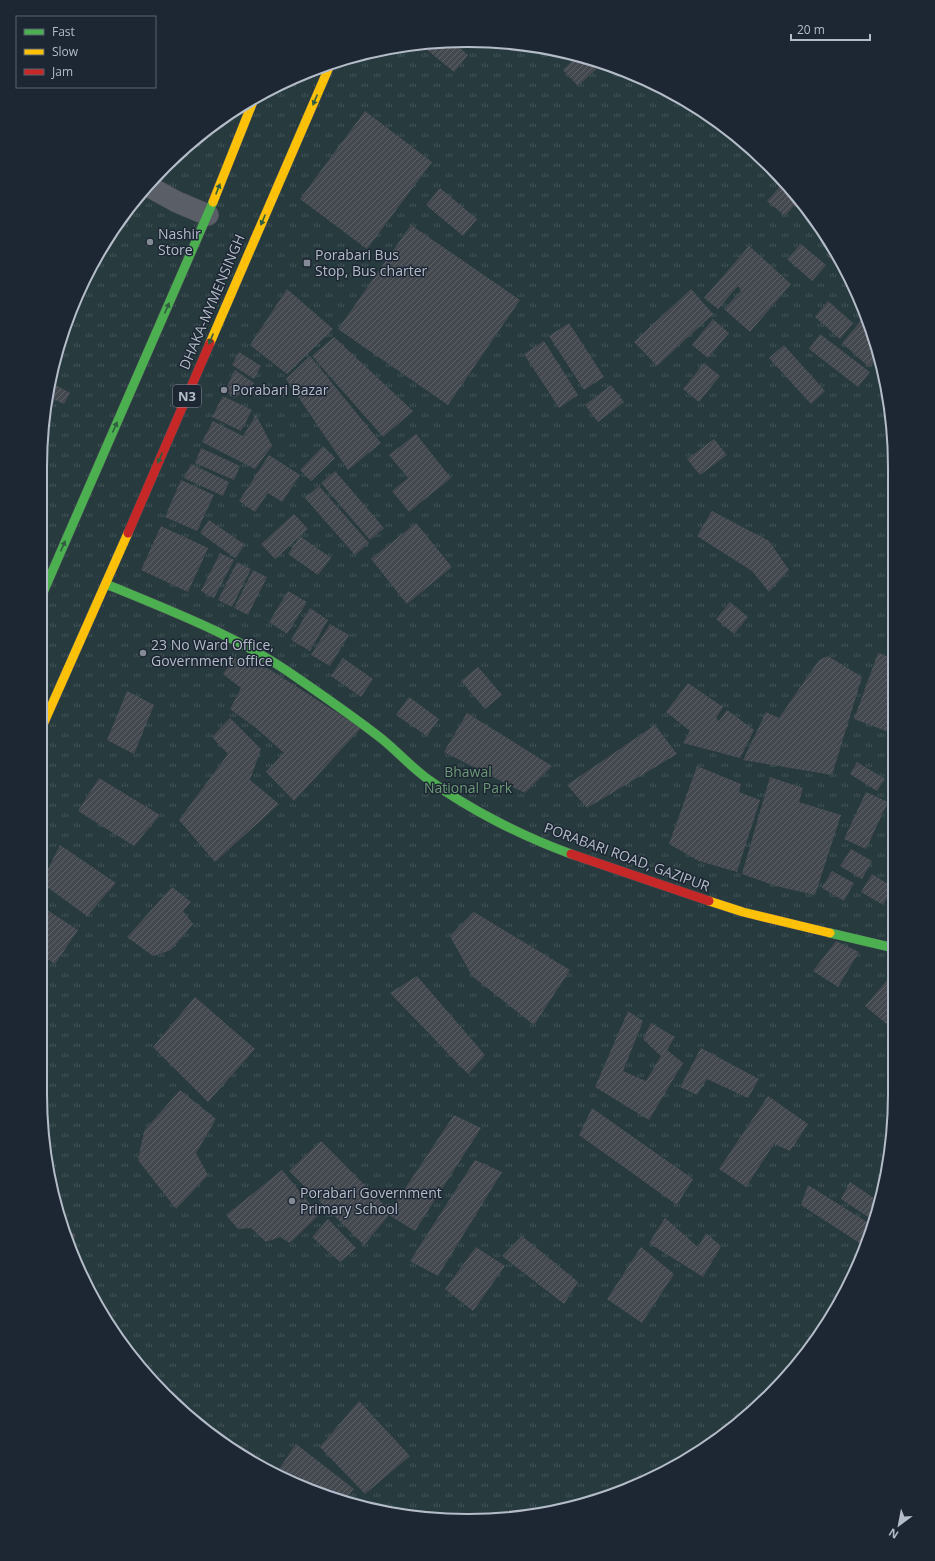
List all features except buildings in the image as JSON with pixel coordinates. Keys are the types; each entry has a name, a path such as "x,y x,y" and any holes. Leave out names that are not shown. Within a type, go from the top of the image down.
{"main road":[{"name":"DHAKA-MYMENSINGH","path":"47,716 106,584 327,71"},
{"path":"47,584 208,215 251,107"},
{"name":"PORABARI ROAD, GAZIPUR","path":"106,584 179,614 245,645 295,676 382,739 429,780 468,806 544,844 601,865 743,912 888,947"}],"street":[{"path":"152,188 177,202 208,215"}],"green space":[{"name":"Bhawal National Park","path":"468,47 522,51 550,55 603,69 653,90 678,103 701,118 745,151 784,190 817,234 832,257 845,282 866,332 880,385 884,413 888,468 887,1121 880,1176 866,1229 845,1279 832,1304 817,1327 784,1371 745,1410 701,1443 678,1458 653,1471 603,1492 550,1506 522,1510 468,1514 440,1513 385,1506 332,1492 282,1471 257,1458 234,1443 190,1410 151,1371 118,1327 103,1304 90,1279 69,1229 55,1176 51,1148 47,1094 48,440 55,385 69,332 90,282 103,257 118,234 151,190 190,151 212,134 257,103 282,90 332,69 359,61 385,55 440,48"}],"traffic: fast":[{"path":"47,584 213,202"},
{"path":"106,584 204,625 274,662 350,715 382,739 423,775 462,802 516,831 571,854"},
{"path":"830,933 888,947"}],"traffic: slow":[{"path":"210,343 327,71"},
{"path":"213,202 251,107"},
{"path":"47,716 128,533"},
{"path":"709,901 743,912 830,933"}],"traffic: jam":[{"path":"128,533 210,343"},
{"path":"571,854 709,901"}],"place":[{"name":"Nashir Store","path":"150,242"},
{"name":"Porabari Bus Stop, Bus charter","path":"307,263"},
{"name":"Porabari Bazar","path":"224,390"},
{"name":"23 No Ward Office, Government office","path":"143,653"},
{"name":"Porabari Government Primary School","path":"292,1201"}]}
